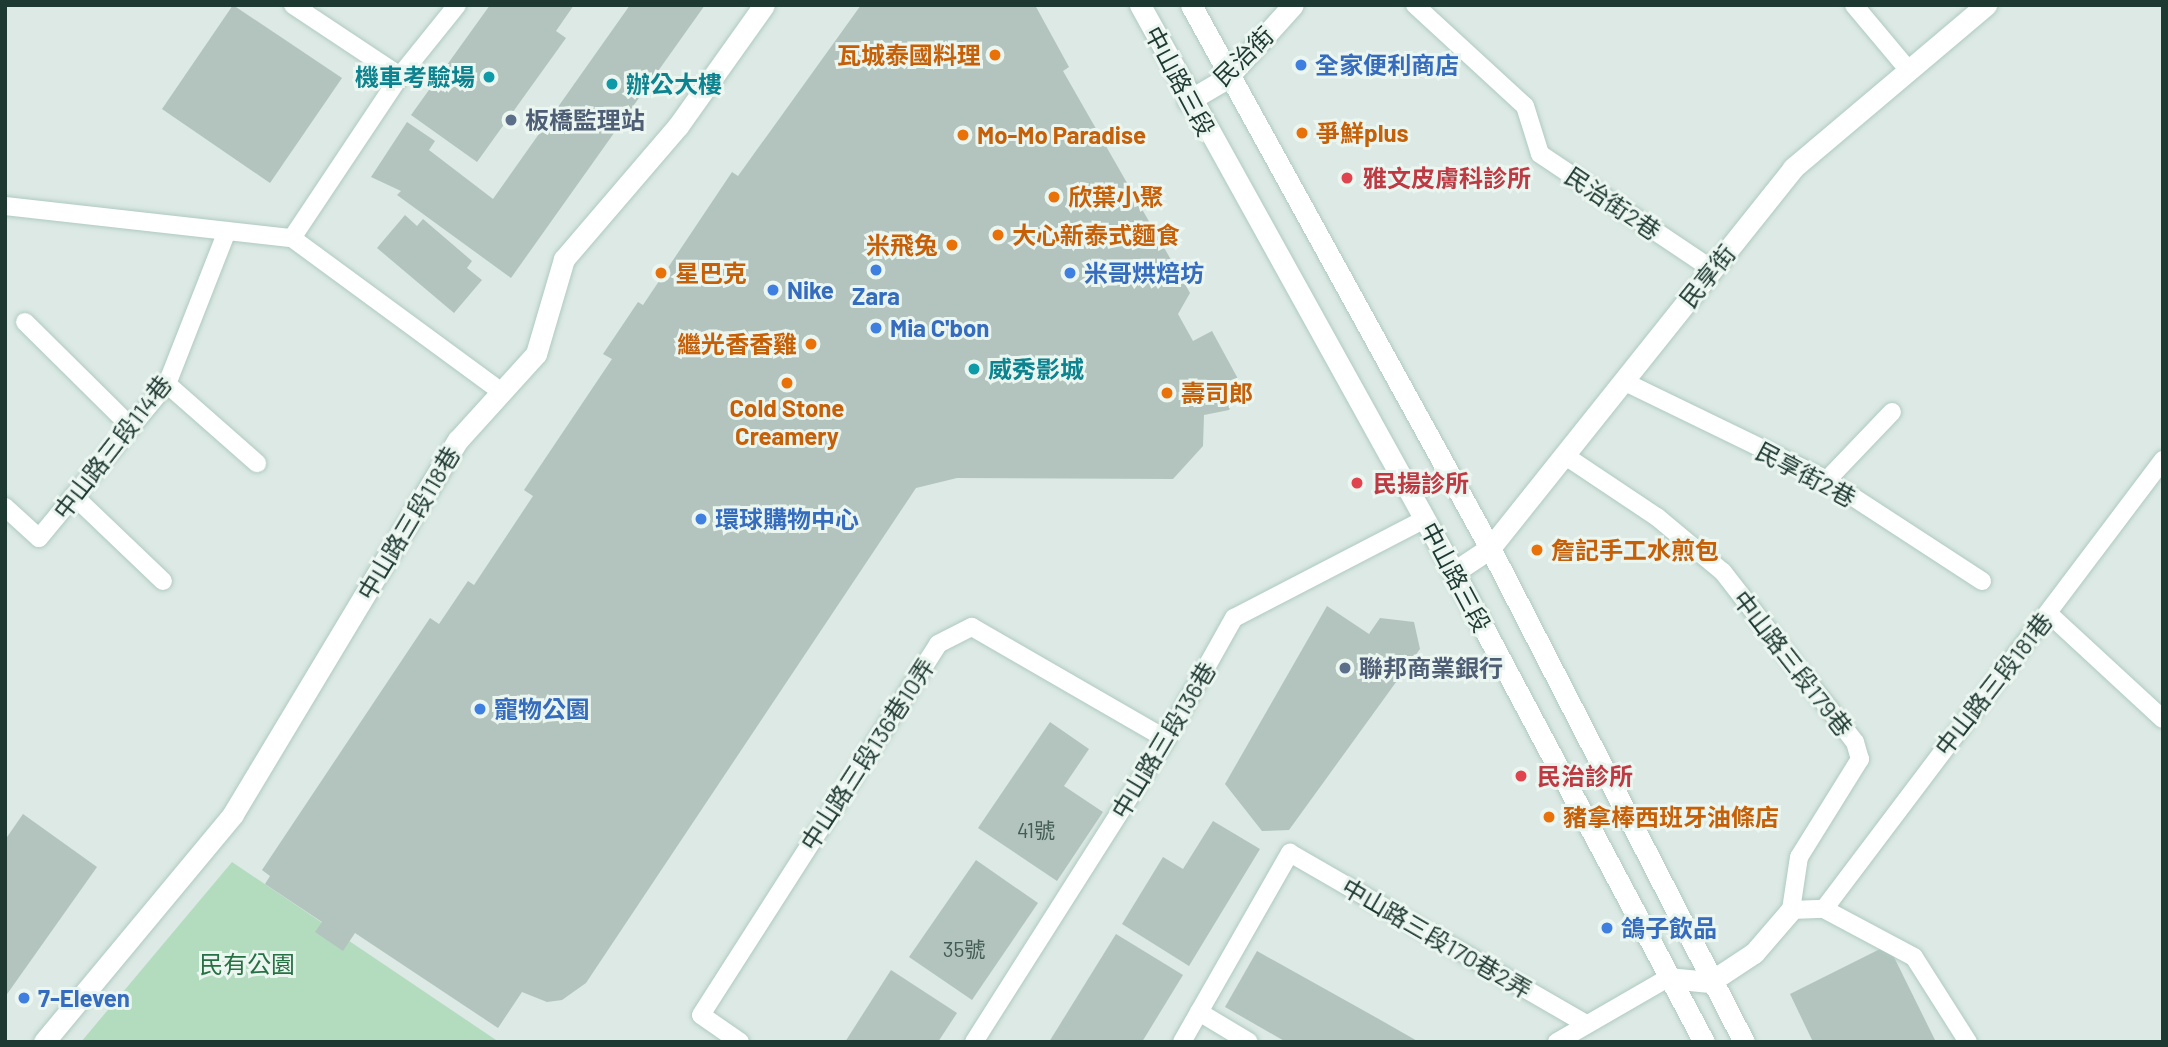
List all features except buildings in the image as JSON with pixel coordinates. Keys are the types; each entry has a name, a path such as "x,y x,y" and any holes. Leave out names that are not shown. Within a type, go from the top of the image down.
{"street":[{"name":"中山路三段118巷","path":"44,1042 233,814 458,440 536,354 564,259 677,126 764,5"},
{"name":"中山路三段","path":"1140,5 1188,101 1454,572 1704,1042"},
{"name":"中山路三段","path":"1191,5 1227,78 1490,548 1710,982 1744,1042"},
{"name":"民治街","path":"1188,101 1227,78 1293,5"},
{"name":"民享街","path":"1454,572 1490,548 1793,168 1906,67 1986,5"},
{"path":"1668,978 1710,982 1754,953 1791,910"}],"lane":[{"path":"293,5 400,76"},
{"path":"292,238 400,76 457,5"},
{"name":"民治街2巷","path":"1415,5 1525,106 1540,155 1712,269"},
{"path":"1854,5 1906,67"},
{"path":"5,205 292,238 502,392"},
{"name":"中山路三段114巷","path":"5,507 39,538 167,384 227,231"},
{"path":"25,322 131,427"},
{"name":"民享街2巷","path":"1623,381 1827,480 1982,581"},
{"path":"167,384 257,463"},
{"path":"1827,480 1892,412"},
{"name":"中山路三段179巷","path":"1564,455 1657,517 1724,572 1855,742 1860,759 1799,857 1791,910"},
{"name":"中山路三段181巷","path":"1824,909 2163,460"},
{"path":"74,496 163,581"},
{"name":"中山路三段136巷","path":"974,1042 1166,739 1234,618 1425,519"},
{"path":"2048,613 2163,719"},
{"name":"中山路三段136巷10弄","path":"740,1042 701,1015 938,644 972,627 1166,739"},
{"name":"中山路三段170巷2弄","path":"1199,1012 1290,853 1585,1023"},
{"path":"1791,910 1824,909 1914,957 1968,1042"},
{"path":"1557,1042 1585,1023 1668,978"},
{"path":"1182,1042 1199,1012 1249,1042"}],"green space":[{"name":"民有公園","path":"232,862 499,1042 81,1042"}],"place":[{"name":"瓦城泰國料理","path":"995,55"},
{"name":"全家便利商店","path":"1301,65"},
{"name":"機車考驗場","path":"489,77"},
{"name":"辦公大樓","path":"612,84"},
{"name":"板橋監理站","path":"511,120"},
{"name":"爭鮮plus","path":"1302,133"},
{"name":"Mo-Mo Paradise","path":"963,135"},
{"name":"雅文皮膚科診所","path":"1347,178"},
{"name":"欣葉小聚","path":"1054,197"},
{"name":"大心新泰式麵食","path":"998,235"},
{"name":"米飛兔","path":"952,245"},
{"name":"Zara","path":"876,270"},
{"name":"星巴克","path":"661,273"},
{"name":"米哥烘焙坊","path":"1070,273"},
{"name":"Nike","path":"773,290"},
{"name":"Mia C'bon","path":"876,328"},
{"name":"繼光香香雞","path":"811,344"},
{"name":"威秀影城","path":"974,369"},
{"name":"Cold Stone Creamery","path":"787,383"},
{"name":"壽司郎","path":"1167,393"},
{"name":"民揚診所","path":"1357,483"},
{"name":"環球購物中心","path":"701,519"},
{"name":"詹記手工水煎包","path":"1537,550"},
{"name":"聯邦商業銀行","path":"1345,668"},
{"name":"寵物公園","path":"480,709"},
{"name":"民治診所","path":"1521,776"},
{"name":"豬拿棒西班牙油條店","path":"1549,817"},
{"name":"鴿子飲品","path":"1607,928"},
{"name":"7-Eleven","path":"24,998"}]}
